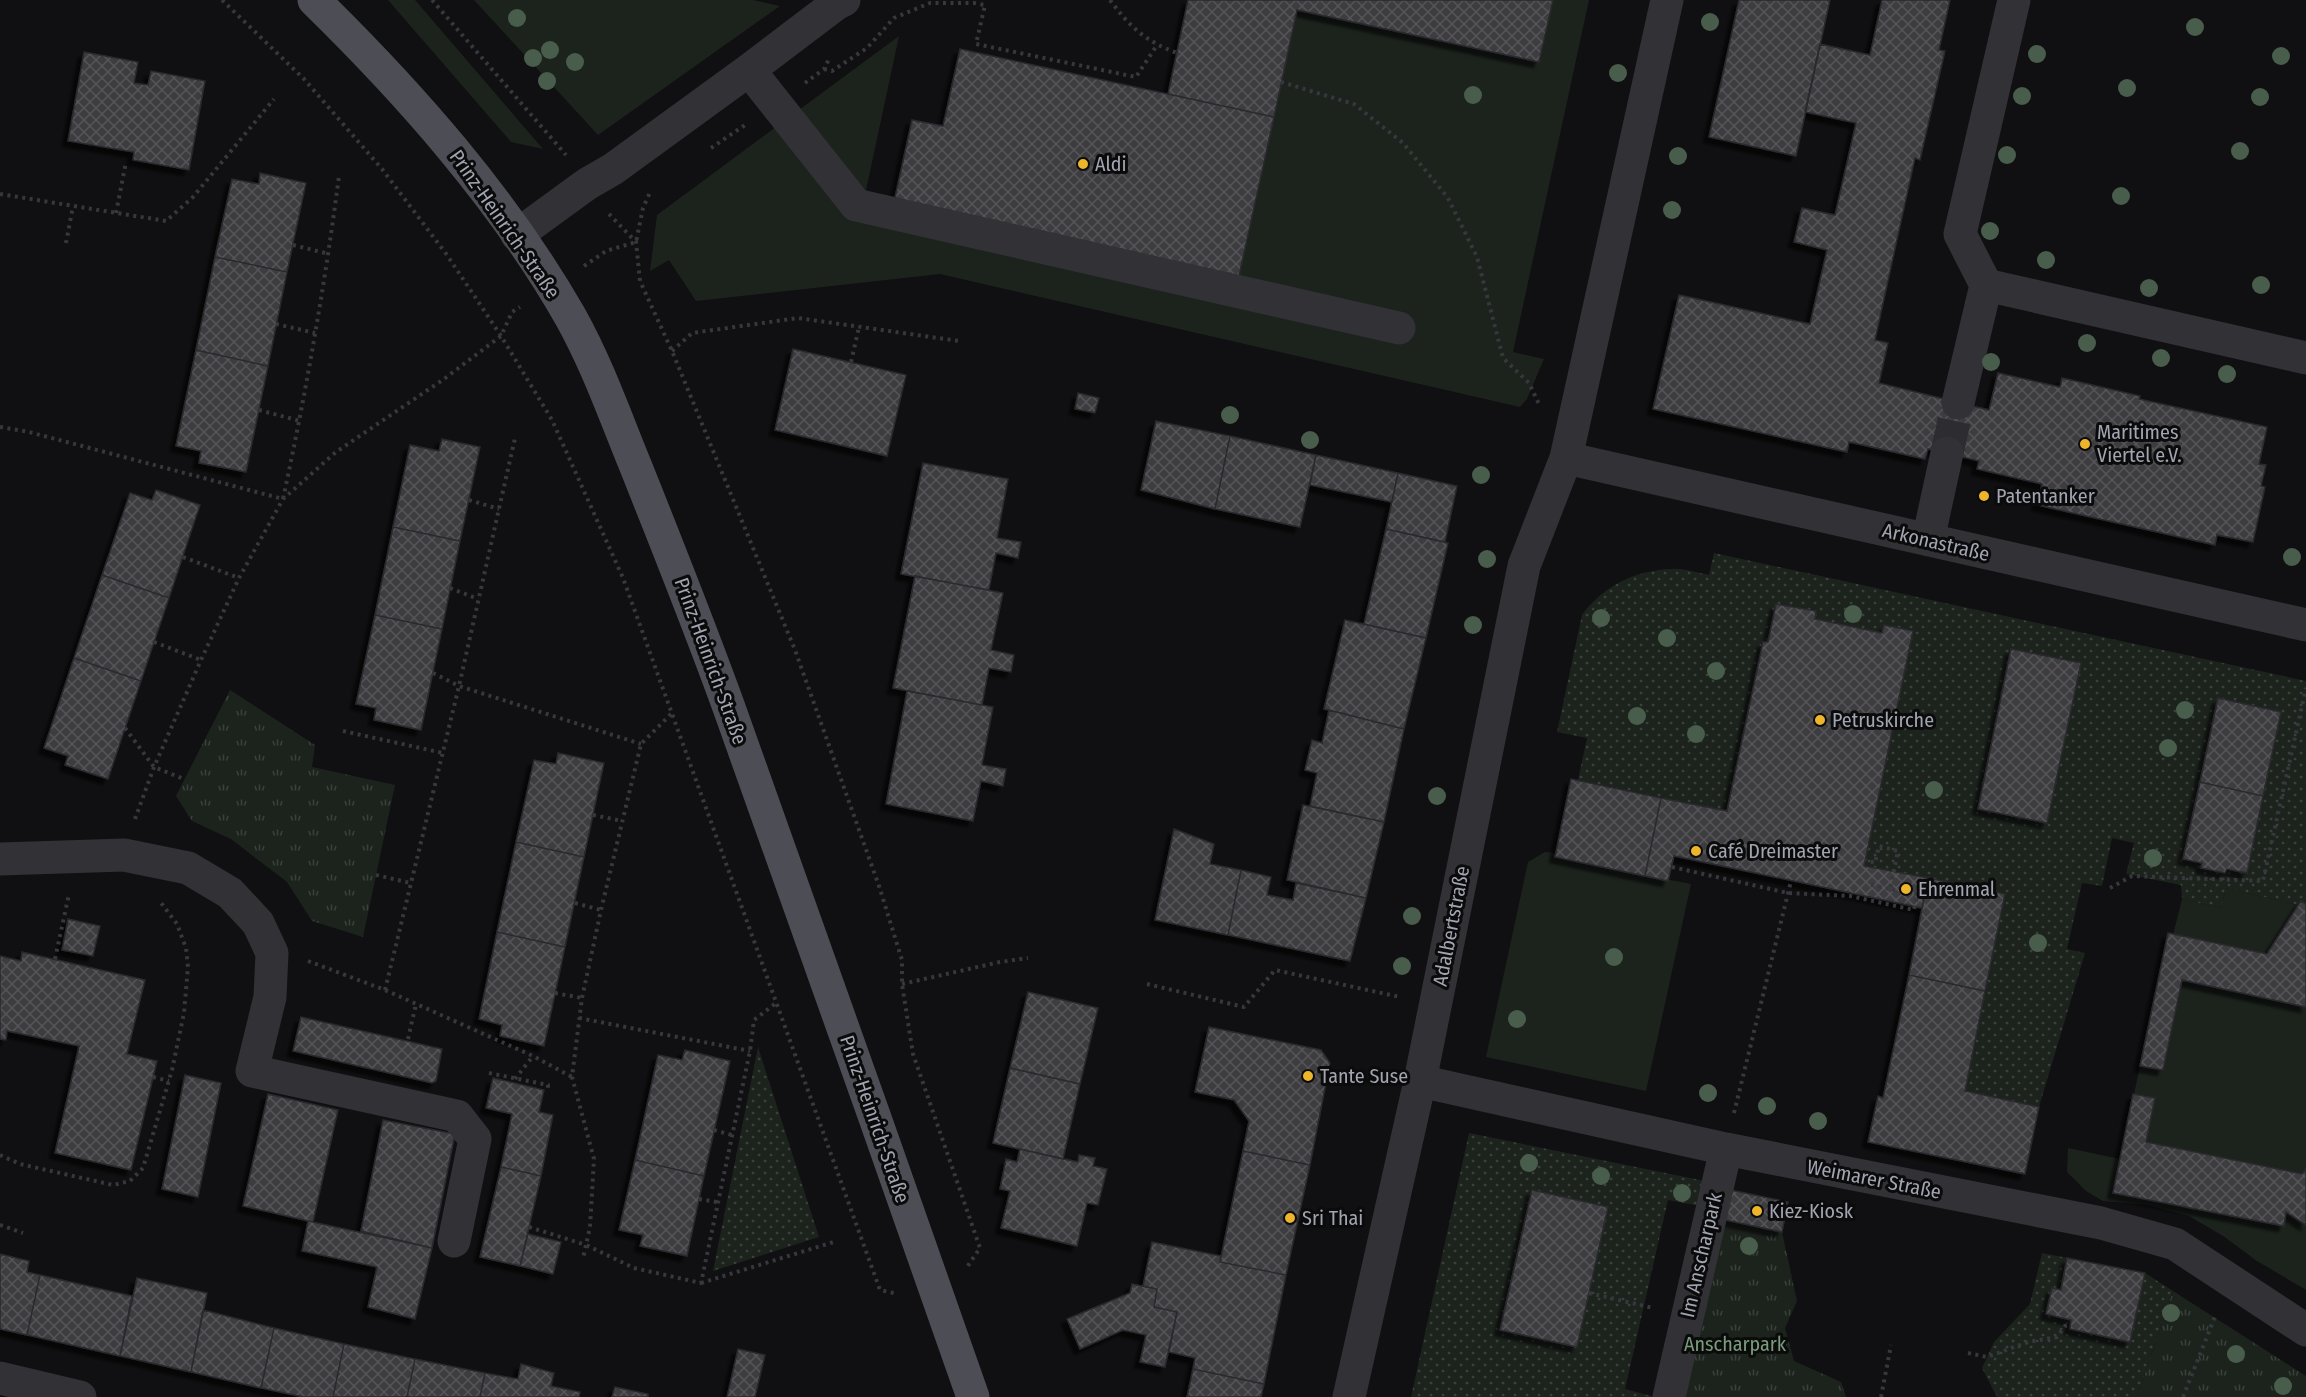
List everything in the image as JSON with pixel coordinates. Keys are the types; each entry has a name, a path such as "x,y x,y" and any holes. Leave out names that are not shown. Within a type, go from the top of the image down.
{"main road":[{"name":"Prinz-Heinrich-Straße","path":"314,0 360,46 450,145 517,235 569,315 606,390 694,611 791,878 973,1397"}],"street":[{"name":"Adalbertstraße","path":"1349,1397 1420,1081 1524,566 1566,458 1667,0"},
{"path":"1958,403 1986,285 1960,234 2014,0"},
{"path":"517,235 587,184 613,169 749,70 837,1"},
{"path":"749,70 856,205 1399,328"},
{"path":"1986,285 2306,358"},
{"path":"1928,540 1947,453"},
{"name":"Arkonastraße","path":"1566,458 2306,626"},
{"path":"0,859 124,855 188,868 230,893 258,923 272,953 270,996 252,1071 457,1116 475,1139 454,1241"},
{"name":"Weimarer Straße","path":"1420,1081 1726,1149 2101,1223 2175,1245 2306,1330"},
{"name":"Im Anscharpark","path":"1669,1397 1726,1149"},
{"path":"0,1378 80,1397"}],"path":[{"path":"222,0 304,79 382,169 447,255 501,336 552,420 623,578 880,1290 940,1303"},
{"path":"432,0 563,151"},
{"path":"1110,0 1127,23 1157,45 1177,53"},
{"path":"708,150 824,69 832,71 867,48 894,18 930,3 985,5 975,44 1136,77 1157,45"},
{"path":"1281,82 1354,104 1403,143 1448,198 1477,257 1503,357 1529,383 1539,405"},
{"path":"0,194 166,221 193,197 274,99"},
{"path":"116,213 126,162"},
{"path":"0,1155 20,1164 113,1185 130,1181 142,1168 169,1081 184,1013 188,967 186,948 177,924 159,901 127,872 124,855 154,767 201,660 239,578 283,499 300,421 329,254 339,176"},
{"path":"651,189 643,208 636,242 640,281 672,351 795,650 879,886 903,960 902,984 913,1054 980,1248"},
{"path":"66,243 73,206"},
{"path":"609,215 636,242"},
{"path":"606,251 636,242"},
{"path":"293,244 329,254"},
{"path":"283,499 336,452 444,379 501,336 512,312"},
{"path":"672,351 692,333 798,318 959,341"},
{"path":"276,324 315,333"},
{"path":"851,362 859,327"},
{"path":"259,410 300,421"},
{"path":"0,427 29,432 283,499"},
{"path":"386,990 459,686 515,438"},
{"path":"469,500 499,509"},
{"path":"183,557 239,578"},
{"path":"450,588 478,599"},
{"path":"154,642 201,660"},
{"path":"433,673 459,686 641,744"},
{"path":"2110,888 2132,876 2263,881 2306,688"},
{"path":"583,1258 590,1227 594,1159 572,1077 582,998 641,744 671,714"},
{"path":"125,728 154,767 184,780"},
{"path":"343,731 443,753"},
{"path":"593,815 622,821"},
{"path":"1866,860 1875,863 1879,846 1898,851 1890,889"},
{"path":"55,959 71,888 68,857"},
{"path":"1672,867 1788,893 1850,896 1914,910 1917,894 1871,885"},
{"path":"376,875 411,883"},
{"path":"1740,1090 1791,881"},
{"path":"575,903 601,909"},
{"path":"272,953 312,962 386,990 533,1056 572,1077"},
{"path":"902,984 1028,958"},
{"path":"1147,984 1244,1007 1275,970 1435,1005"},
{"path":"555,993 582,998"},
{"path":"700,1283 750,1051 754,1020 776,1003"},
{"path":"408,1039 416,1004"},
{"path":"579,1018 750,1051"},
{"path":"514,1079 533,1056"},
{"path":"489,1073 548,1085 548,1089"},
{"path":"153,1077 169,1081"},
{"path":"714,1130 732,1135"},
{"path":"699,1199 717,1202"},
{"path":"0,1225 23,1233"},
{"path":"529,1227 586,1245 634,1268 700,1283 837,1240"},
{"path":"2183,1397 2214,1318 2235,1283"},
{"path":"1589,1293 1641,1305"},
{"path":"1968,1353 1988,1357 2028,1342 2057,1337 2065,1326 2071,1324"},
{"path":"1881,1397 1892,1345"}],"green space":[{"path":"388,0 415,0 543,149 511,142"},
{"path":"474,0 753,0 780,6 598,135"},
{"path":"1553,0 1589,0 1513,352 1544,359 1527,399 1520,407 940,274 696,301 669,260 650,271 657,215 899,36 865,195 1239,276 1297,10 1539,62"},
{"path":"1714,553 2306,681 2306,909 2298,905 2226,888 2221,908 2182,899 2181,885 2126,874 2134,843 2112,838 2102,886 2082,883 2067,949 2085,953 2039,1107 1965,1091 2005,895 1864,866 1913,631 1884,625 1882,633 1815,619 1816,611 1776,604 1768,642 1762,642 1727,811 1578,780 1587,738 1557,732 1582,615 1610,588 1633,576 1659,570 1677,569 1709,575"},
{"path":"230,690 315,745 312,767 395,785 363,937 312,921 287,882 231,839 192,821 176,796"},
{"path":"1545,852 1556,853 1555,858 1691,884 1646,1091 1486,1057 1528,862"},
{"path":"2226,888 2298,905 2306,909 2306,1290 2189,1216 2147,1205 2103,1201 2086,1191 2067,1172 2068,1148 2120,1159 2140,1066 2182,899 2221,908"},
{"path":"758,1047 819,1237 713,1271"},
{"path":"1469,1133 1705,1181 1700,1206 1668,1200 1625,1389 1655,1397 1411,1397"},
{"name":"Anscharpark","path":"1709,1218 1782,1232 1797,1301 1785,1328 1794,1361 1841,1382 1846,1397 1670,1397"},
{"path":"2042,1253 2145,1273 2173,1291 2137,1397 1997,1397 1982,1368 1994,1342 2030,1304"},
{"path":"2173,1291 2306,1376 2306,1397 2137,1397"}],"building":[{"path":"1188,0 1553,0 1539,62 1297,10 1274,117 1168,94"},
{"path":"1739,0 1830,0 1796,156 1709,137"},
{"path":"1882,0 1950,0 1939,50 1945,51 1920,160 1915,158 1875,340 1888,343 1879,383 1989,410 1998,373 2060,387 2062,378 2140,396 2139,399 2267,427 2259,464 2266,465 2261,486 2265,487 2253,542 2217,535 2215,545 2037,505 2042,484 1977,469 1979,461 1947,453 1928,449 1925,459 1849,442 1847,452 1653,409 1679,295 1810,324 1827,250 1794,242 1802,208 1835,215 1856,123 1805,112 1820,44 1870,55"},
{"name":"Aldi","path":"960,49 1274,117 1239,276 894,202 912,120 943,126"},
{"path":"84,52 138,62 134,83 148,85 151,71 205,81 189,170 133,160 134,152 68,141"},
{"path":"260,173 306,183 287,272 215,257 232,179 259,184"},
{"path":"215,257 287,272 268,366 196,350"},
{"path":"793,349 906,375 887,456 775,430"},
{"path":"196,350 268,366 246,472 199,463 201,451 176,446"},
{"path":"1078,393 1099,398 1095,413 1075,409"},
{"path":"1156,421 1230,436 1215,509 1141,490"},
{"path":"1230,436 1316,455 1300,527 1215,509"},
{"path":"442,439 480,447 460,541 393,527 410,445 439,451"},
{"path":"1316,455 1398,473 1392,502 1310,485"},
{"path":"923,463 1008,479 997,538 1021,542 1018,558 996,553 989,590 901,574"},
{"path":"1398,473 1457,486 1445,542 1386,529"},
{"path":"156,490 200,505 169,598 102,575 130,493 152,500"},
{"path":"393,527 460,541 442,629 375,615"},
{"path":"1386,529 1448,543 1426,638 1364,624"},
{"path":"102,575 169,598 141,681 74,658"},
{"path":"915,576 1003,593 991,650 1014,655 1011,672 989,668 982,705 893,688"},
{"name":"Petruskirche","path":"1776,604 1816,611 1815,619 1882,633 1884,625 1913,631 1864,866 1928,878 1922,908 1674,856 1668,881 1645,876 1661,798 1727,811 1763,642 1768,642"},
{"path":"375,615 442,629 421,730 374,720 376,708 356,704"},
{"path":"1345,620 1426,638 1404,729 1324,709"},
{"path":"2011,649 2081,663 2047,823 1978,809"},
{"path":"74,658 141,681 108,779 65,765 68,756 44,748"},
{"path":"907,691 993,707 982,765 1006,769 1003,786 981,781 973,821 886,804"},
{"path":"2218,698 2281,712 2263,796 2200,782"},
{"path":"1329,710 1404,729 1384,822 1310,806 1317,773 1305,770 1312,740 1322,743"},
{"path":"558,753 604,763 584,857 516,842 534,760 556,764"},
{"path":"1571,779 1661,798 1645,876 1555,857"},
{"path":"2200,782 2263,796 2247,873 2227,869 2225,873 2201,868 2202,863 2183,859"},
{"path":"1303,805 1384,822 1366,898 1287,880"},
{"path":"1174,829 1214,844 1210,864 1241,870 1228,935 1155,920"},
{"path":"516,842 584,857 565,947 497,932"},
{"path":"1241,870 1271,877 1267,895 1293,900 1296,883 1366,898 1350,961 1228,935"},
{"path":"1928,878 2005,894 1985,991 1909,975"},
{"path":"2301,901 2306,904 2306,1007 2182,980 2163,1070 2140,1066 2168,933 2267,954"},
{"path":"68,919 100,926 93,956 62,950"},
{"path":"497,932 565,947 544,1046 500,1036 502,1025 479,1019"},
{"path":"22,952 145,980 127,1054 157,1061 131,1170 55,1153 79,1046 7,1031 6,1040 0,1039 0,956 21,961"},
{"path":"1909,975 1985,991 1965,1091 2039,1107 2025,1174 1868,1142 1878,1096 1883,1098"},
{"path":"1028,992 1098,1008 1080,1084 1010,1068"},
{"path":"301,1017 442,1049 436,1081 432,1083 293,1051"},
{"path":"1209,1027 1321,1050 1330,1063 1310,1165 1243,1151 1249,1121 1234,1100 1195,1092"},
{"path":"685,1050 730,1061 704,1176 635,1160 658,1055 682,1060"},
{"path":"1010,1068 1080,1084 1063,1159 993,1143"},
{"path":"185,1075 221,1083 198,1197 162,1189"},
{"path":"493,1078 544,1090 539,1112 553,1115 541,1176 501,1167 512,1114 486,1108"},
{"path":"268,1094 338,1110 313,1222 243,1206"},
{"path":"2133,1094 2155,1098 2146,1142 2302,1174 2306,1169 2306,1225 2286,1212 2284,1226 2113,1193"},
{"path":"383,1120 455,1134 432,1248 361,1231"},
{"path":"1020,1149 1078,1162 1079,1155 1095,1158 1093,1166 1107,1169 1098,1205 1087,1203 1077,1246 1001,1228 1010,1191 1000,1189 1006,1159 1017,1162"},
{"path":"1243,1151 1310,1165 1286,1275 1220,1262"},
{"path":"635,1160 704,1176 687,1256 640,1246 643,1235 619,1230"},
{"path":"501,1167 541,1176 520,1266 480,1257"},
{"path":"1532,1190 1608,1207 1577,1347 1500,1330"},
{"name":"Kiez-Kiosk","path":"1731,1190 1788,1202 1782,1232 1725,1220"},
{"path":"308,1221 432,1248 415,1319 368,1307 377,1267 302,1251"},
{"path":"528,1234 561,1242 553,1274 520,1266"},
{"path":"1152,1242 1221,1256 1220,1262 1286,1275 1264,1384 1193,1369 1195,1358 1169,1352 1177,1312 1154,1307 1157,1289 1143,1286"},
{"path":"0,1254 29,1261 27,1272 40,1275 27,1335 0,1329"},
{"path":"2067,1258 2145,1273 2130,1342 2070,1329 2071,1320 2046,1314 2052,1288 2061,1290"},
{"path":"40,1275 132,1296 120,1356 27,1335"},
{"path":"137,1278 207,1293 191,1372 120,1356"},
{"path":"1132,1284 1157,1289 1154,1307 1177,1312 1165,1367 1140,1362 1146,1335 1123,1330 1080,1349 1067,1319 1130,1293"},
{"path":"203,1310 274,1328 261,1388 191,1372"},
{"path":"274,1328 344,1344 333,1397 303,1397 261,1388"},
{"path":"344,1344 415,1359 407,1397 333,1397"},
{"path":"738,1349 765,1355 755,1397 727,1397"},
{"path":"415,1359 485,1373 480,1397 407,1397"},
{"path":"521,1364 554,1373 551,1386 580,1392 579,1397 480,1397 485,1373 518,1379"},
{"path":"1193,1369 1264,1384 1261,1397 1187,1397"},
{"path":"615,1387 648,1394 648,1397 612,1397"}],"tunnel":[{"path":"1947,453 1958,403"}],"place":[{"name":"Aldi","path":"1083,164"},
{"name":"Maritimes Viertel e.V.","path":"2085,444"},
{"name":"Patentanker","path":"1984,496"},
{"name":"Petruskirche","path":"1820,720"},
{"name":"Café Dreimaster","path":"1696,851"},
{"name":"Ehrenmal","path":"1906,889"},
{"name":"Tante Suse","path":"1308,1076"},
{"name":"Kiez-Kiosk","path":"1757,1211"},
{"name":"Sri Thai","path":"1290,1218"}]}
